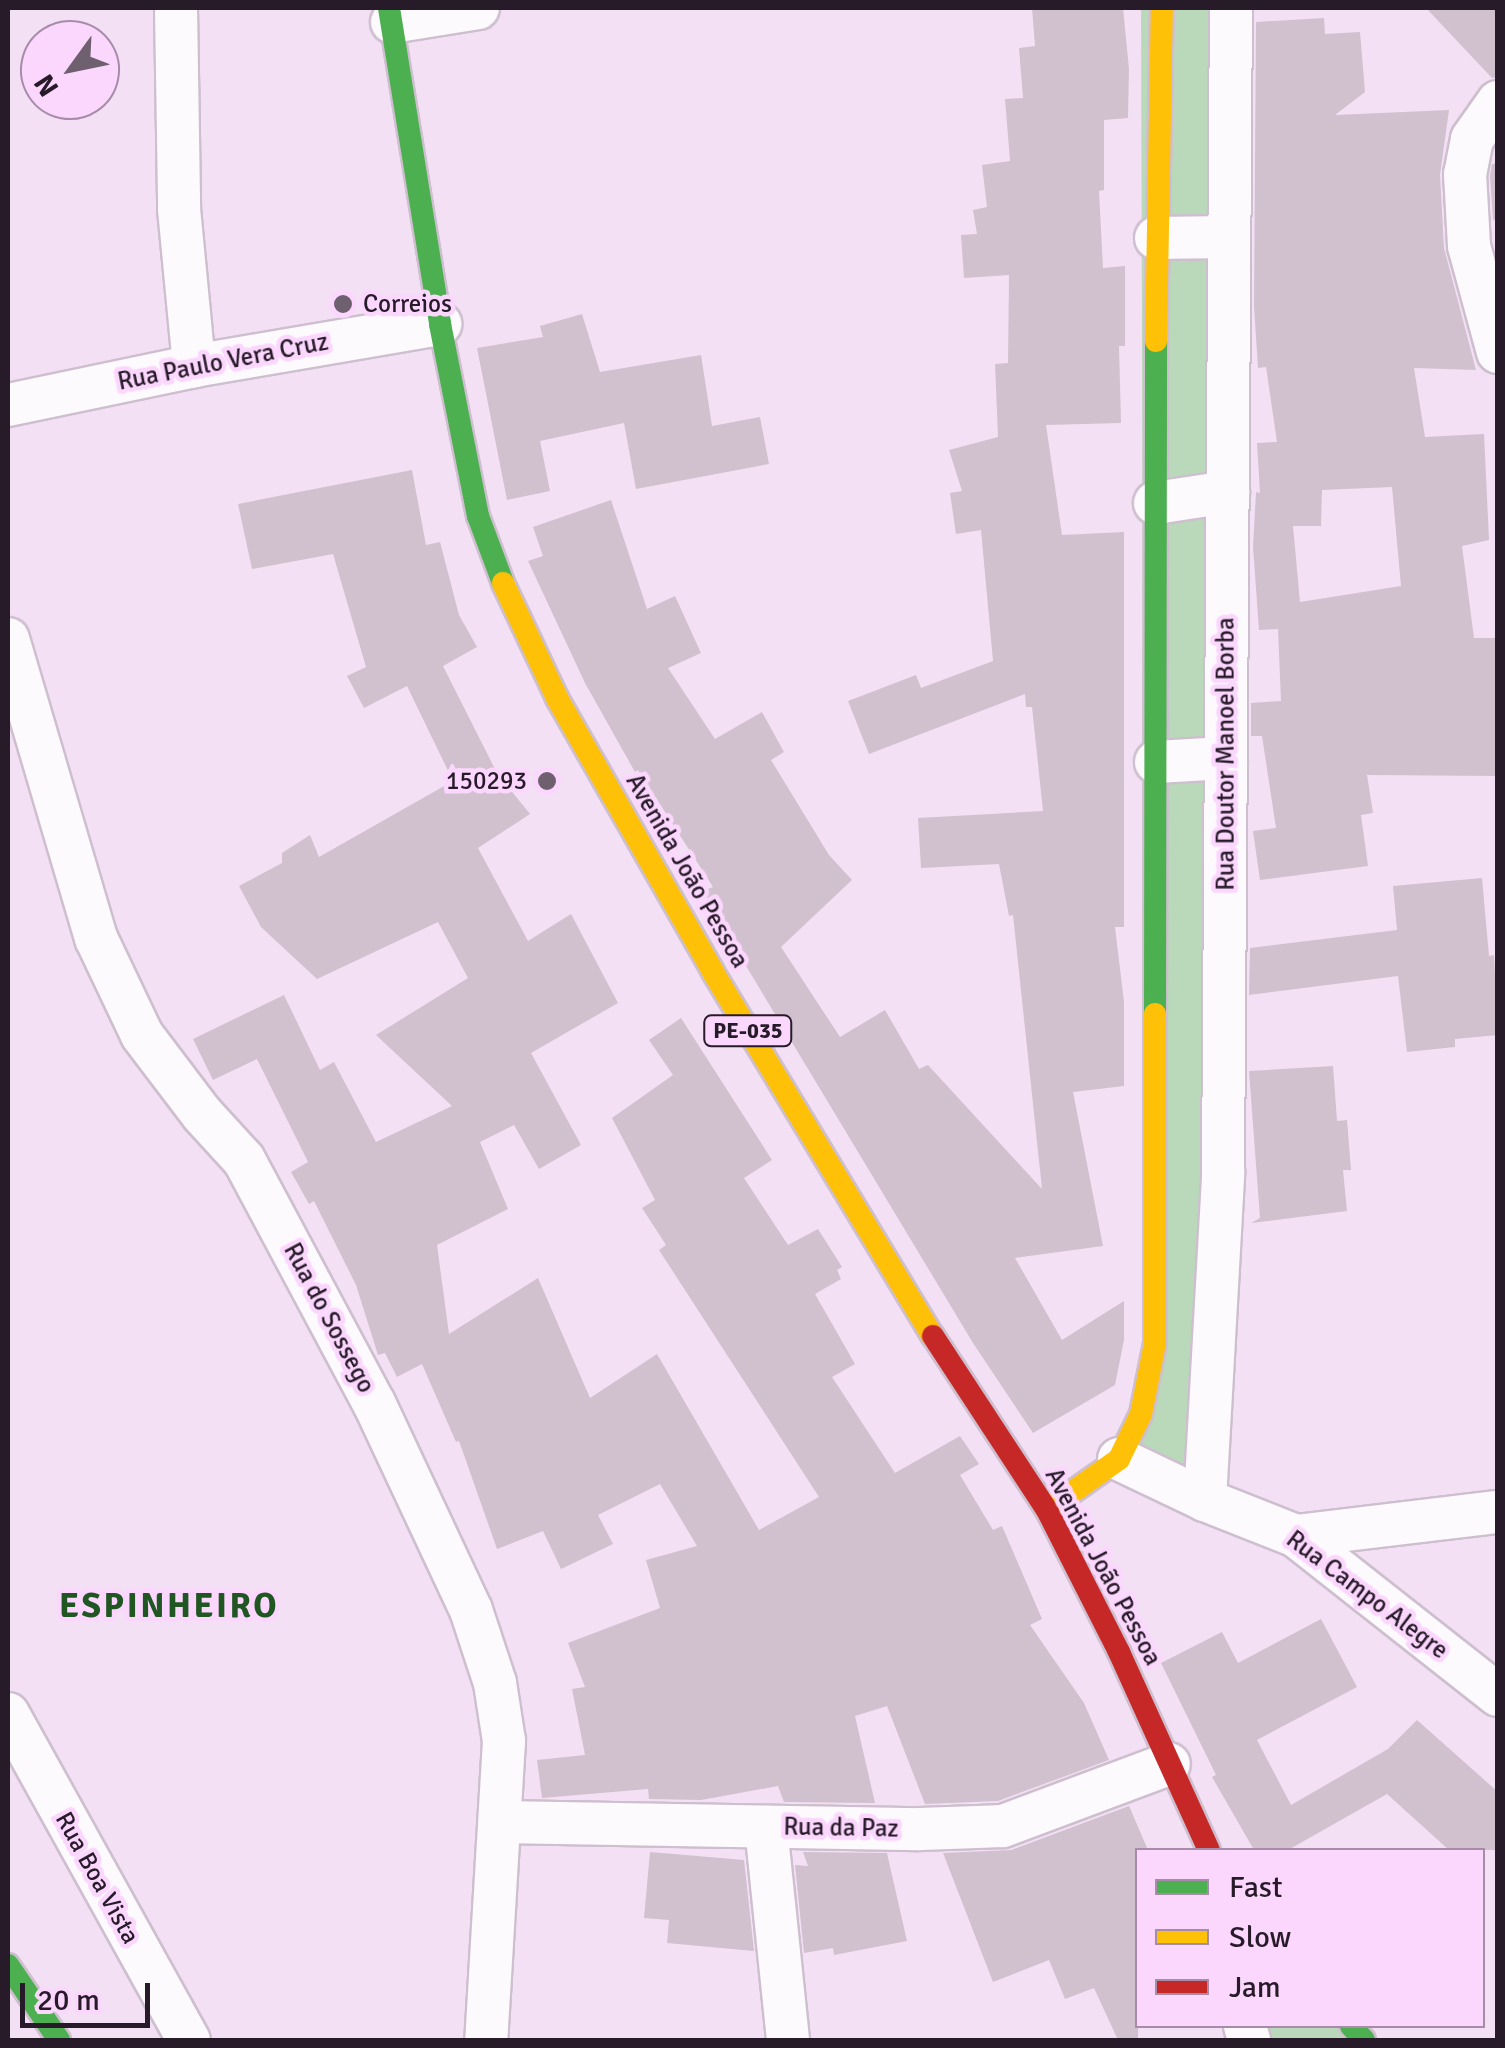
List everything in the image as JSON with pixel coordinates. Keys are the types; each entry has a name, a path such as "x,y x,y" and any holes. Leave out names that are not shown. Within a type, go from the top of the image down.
{"main road":[{"path":"1047,1510 1120,1459 1141,1414 1155,1343 1156,238 1162,8"},
{"name":"Avenida João Pessoa","path":"391,15 440,324 478,516 511,605 557,698 713,972 947,1360 1047,1510 1120,1652 1208,1848"},
{"path":"8,1964 58,2040"}],"street":[{"path":"176,8 178,209 194,366"},
{"path":"391,15 478,8"},
{"name":"Rua Doutor Manoel Borba","path":"1205,1500 1223,1173 1231,8"},
{"path":"1498,102 1472,138 1465,174 1469,246 1498,352"},
{"path":"1156,238 1227,237"},
{"name":"Rua Paulo Vera Cruz","path":"8,406 194,366 440,324"},
{"path":"1155,504 1228,492"},
{"name":"Rua do Sossego","path":"8,639 96,938 134,1019 167,1070 244,1160 374,1403 470,1610 494,1683 504,1740 486,2040"},
{"path":"1156,762 1226,758"},
{"name":"Rua Campo Alegre","path":"1120,1459 1205,1500 1296,1536 1498,1695"},
{"path":"1296,1536 1498,1512"},
{"name":"Rua Boa Vista","path":"8,1714 189,2040"},
{"name":"Rua da Paz","path":"501,1822 920,1830 1003,1826 1169,1764"},
{"path":"766,1827 788,2040"}],"green space":[{"path":"1141,8 1215,8 1215,1169 1195,1494 1124,1449 1145,1381"},
{"path":"1257,2028 1340,2028 1351,2040 1260,2040"}],"building":[{"path":"1032,8 1123,8 1129,69 1128,118 1104,120 1104,190 1099,191 1103,268 1125,266 1125,346 1119,346 1121,423 1046,425 1062,535 1124,532 1124,927 1115,927 1124,1002 1124,1086 1073,1092 1103,1246 1015,1258 1062,1340 1124,1301 1124,1340 1115,1385 1033,1433 973,1343 740,956 703,891 713,887 638,770 635,772 585,683 528,561 543,556 533,527 611,500 647,609 675,596 701,653 668,668 715,739 762,712 784,752 771,760 829,855 852,880 781,947 840,1037 885,1010 919,1069 928,1065 1042,1189 1013,915 1009,916 999,864 921,868 918,818 1043,811 1032,707 1026,707 1025,694 869,754 848,701 916,675 921,688 993,661 981,530 956,534 950,493 962,491 949,450 998,437 995,364 1008,363 1009,275 964,278 961,235 977,234 973,210 987,207 982,165 1010,161 1005,99 1023,98 1019,48 1035,46"},
{"path":"1426,8 1498,8 1498,77 1492,78"},
{"path":"1324,18 1325,34 1360,32 1365,92 1335,115 1449,110 1440,175 1444,248 1476,370 1414,368 1425,437 1484,434 1489,540 1462,546 1474,638 1498,638 1498,776 1367,775 1373,813 1361,815 1368,866 1260,880 1253,831 1276,828 1262,736 1251,736 1251,703 1281,701 1278,629 1259,630 1253,547 1256,492 1260,493 1257,443 1277,442 1266,367 1258,368 1254,306 1256,22","holes":["1392,487 1401,586 1300,602 1293,526 1321,526 1322,490"]},
{"path":"1498,163 1498,219 1493,220 1490,176 1492,164"},
{"path":"582,314 600,372 701,355 712,426 760,417 769,464 636,489 624,423 540,441 550,491 507,500 477,348 543,337 540,326"},
{"path":"412,470 426,545 440,542 459,615 477,647 443,666 497,773 530,814 478,848 528,941 571,914 618,1003 531,1053 581,1145 539,1169 514,1125 480,1142 508,1209 437,1245 449,1334 538,1278 590,1398 657,1354 759,1530 819,1497 659,1250 666,1245 642,1208 655,1200 612,1118 673,1075 649,1040 681,1018 772,1160 744,1178 788,1245 818,1229 842,1267 837,1270 841,1279 815,1294 855,1364 832,1377 895,1473 960,1436 979,1464 960,1475 993,1530 1002,1526 1042,1619 1030,1625 1084,1703 1109,1760 998,1801 925,1804 887,1706 855,1716 875,1803 784,1802 778,1786 701,1800 649,1799 648,1789 542,1798 537,1760 585,1755 572,1689 585,1687 568,1643 660,1608 646,1560 697,1546 660,1484 598,1515 613,1544 561,1569 543,1531 497,1549 459,1441 456,1442 422,1364 397,1377 385,1353 378,1355 356,1285 314,1201 309,1204 291,1172 308,1162 257,1059 213,1080 193,1039 284,995 320,1070 334,1062 376,1142 452,1106 376,1035 468,978 438,922 317,979 261,927 239,886 282,863 282,853 310,835 319,857 453,781 407,686 364,708 347,676 366,667 333,554 252,569 238,504"},
{"path":"1482,878 1489,956 1494,955 1498,1035 1455,1039 1455,1047 1407,1052 1398,976 1249,995 1250,948 1397,930 1393,886"},
{"path":"1333,1066 1337,1121 1347,1120 1351,1170 1343,1170 1347,1211 1251,1223 1260,1218 1249,1071"},
{"path":"1321,1619 1357,1687 1257,1740 1291,1805 1388,1749 1417,1720 1498,1792 1498,1850 1447,1848 1387,1794 1292,1848 1253,1848 1212,1777 1216,1775 1161,1663 1222,1632 1238,1663"},
{"path":"1129,1806 1147,1848 1135,1848 1138,2040 1118,2040 1094,1988 1065,1999 1049,1960 993,1982 943,1853 1011,1850"},
{"path":"650,1852 744,1860 754,1951 667,1943 669,1920 644,1918"},
{"path":"803,1852 887,1853 907,1941 834,1955 833,1948 804,1953 795,1865 808,1866"}],"traffic: fast":[{"path":"389,8 440,324 478,516 503,583"},
{"path":"1155,1014 1156,341"},
{"path":"8,1965 59,2040"},
{"path":"1353,2028 1364,2040"}],"traffic: slow":[{"path":"1156,341 1162,8"},
{"path":"503,583 557,698 713,972 933,1336"},
{"path":"1047,1510 1119,1459 1141,1414 1155,1343 1155,1014"}],"traffic: jam":[{"path":"933,1336 1047,1510 1119,1652 1208,1848"}],"place":[{"name":"Correios","path":"343,304"},
{"name":"150293","path":"547,781"}],"district":[{"name":"ESPINHEIRO","path":"169,1606"}]}
